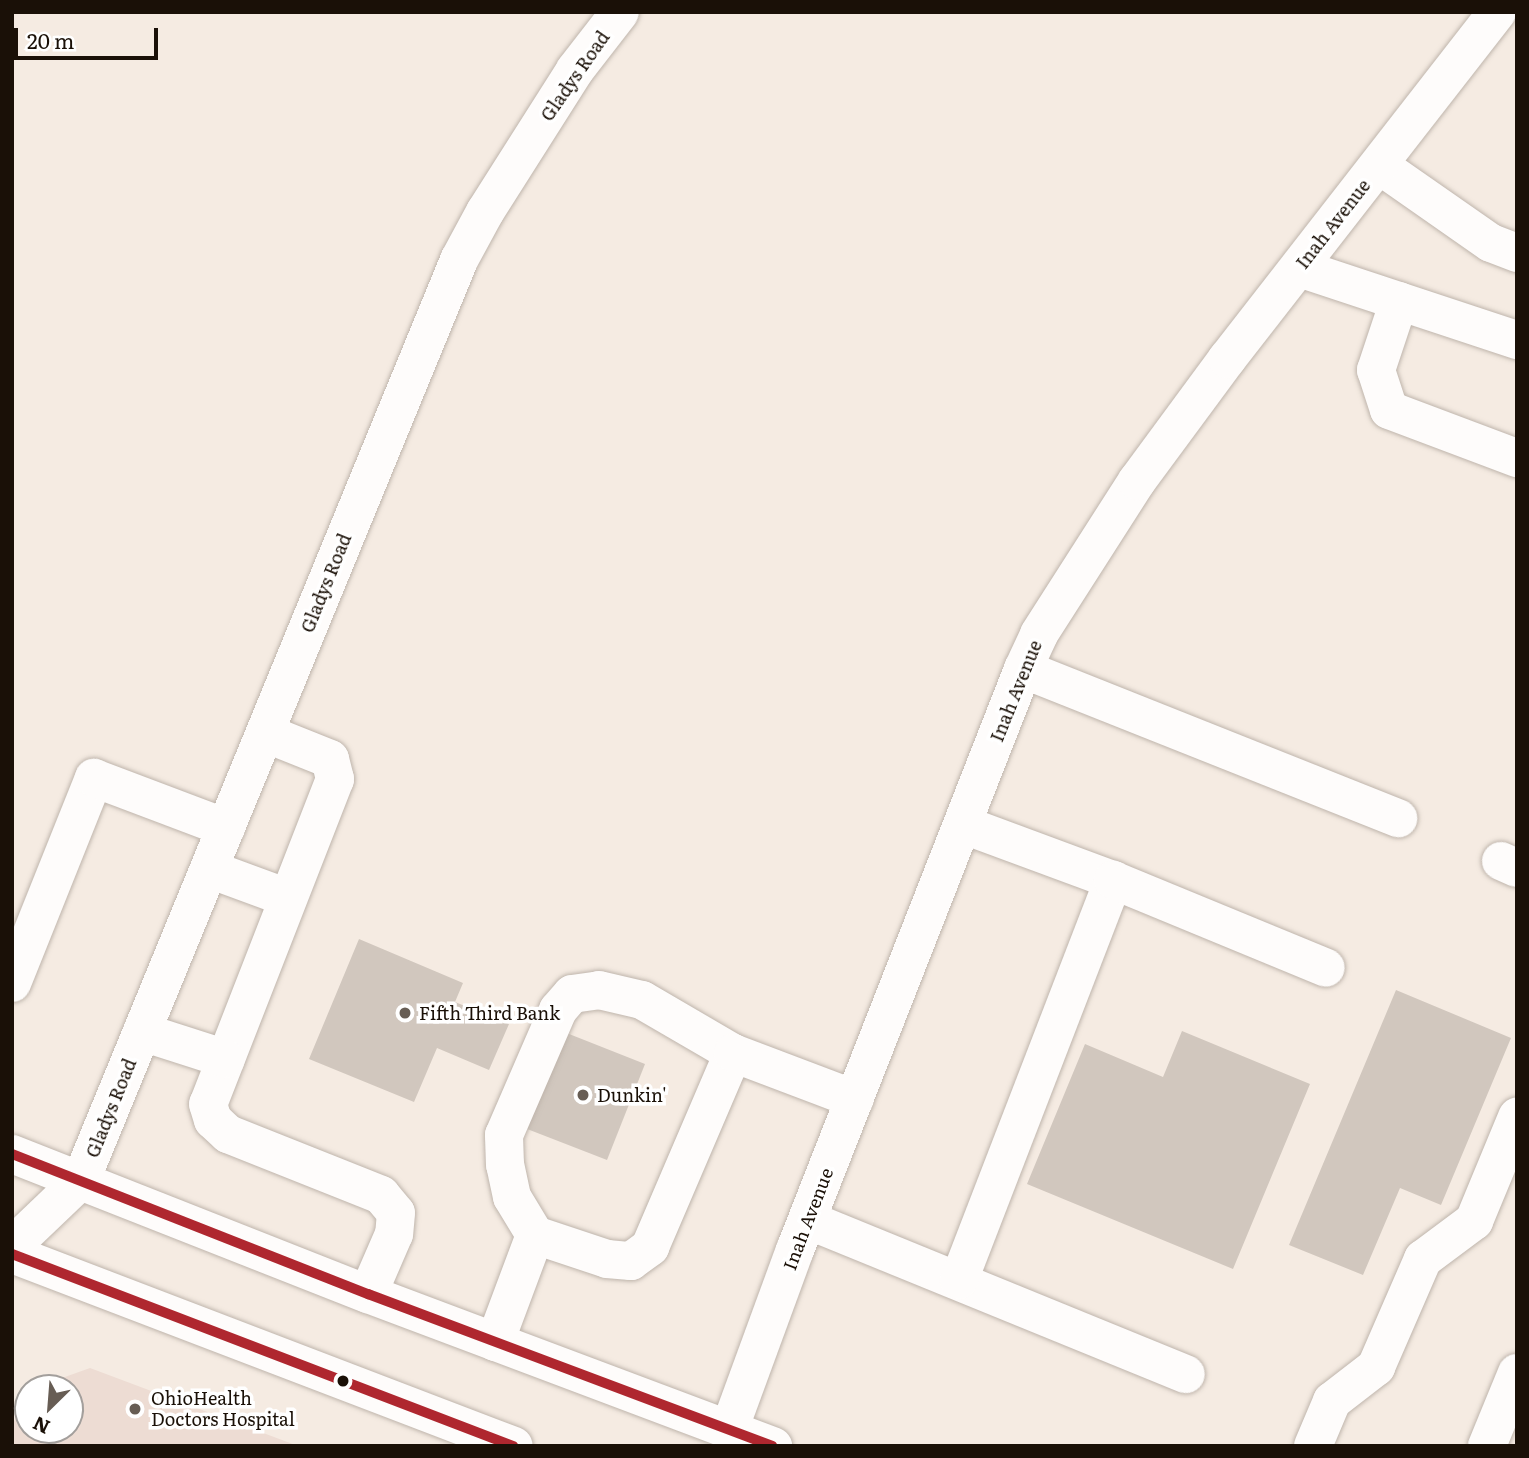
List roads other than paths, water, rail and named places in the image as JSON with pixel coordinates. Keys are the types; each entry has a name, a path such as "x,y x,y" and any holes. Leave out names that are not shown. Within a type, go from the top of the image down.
{"street":[{"name":"Gladys Road","path":"81,1181 459,260 485,212 575,70 620,12"},
{"name":"Inah Avenue","path":"729,1430 855,1099 1039,634 1137,481 1227,359 1497,12"},
{"path":"1379,165 1492,243 1517,253"},
{"path":"1299,268 1517,340"},
{"path":"1399,301 1376,370 1389,410 1517,458"},
{"path":"1023,669 1398,818"},
{"path":"265,733 330,759 335,779 208,1104 213,1120 228,1134 381,1195 396,1213 394,1234 368,1294"},
{"path":"12,983 94,778 226,828"},
{"path":"964,825 1112,880 1326,968"},
{"path":"209,869 288,898"},
{"path":"959,1280 1112,880"},
{"path":"733,1053 650,1247 631,1261 607,1259 535,1235 512,1197 505,1165 504,1135 558,1010 572,994 599,990 642,1000 733,1053 855,1099"},
{"path":"142,1032 226,1059"},
{"path":"1313,1446 1332,1401 1376,1367 1423,1259 1474,1221 1517,1117"},
{"path":"12,1154 368,1294 773,1446"},
{"path":"12,1246 81,1181"},
{"path":"808,1220 1186,1374"},
{"path":"495,1342 535,1235"},
{"path":"12,1254 514,1446"},
{"path":"1487,1446 1517,1373"}],"place":[{"name":"Fifth Third Bank","path":"405,1013"},
{"name":"Dunkin'","path":"583,1095"},
{"name":"OhioHealth Doctors Hospital","path":"135,1409"}]}
